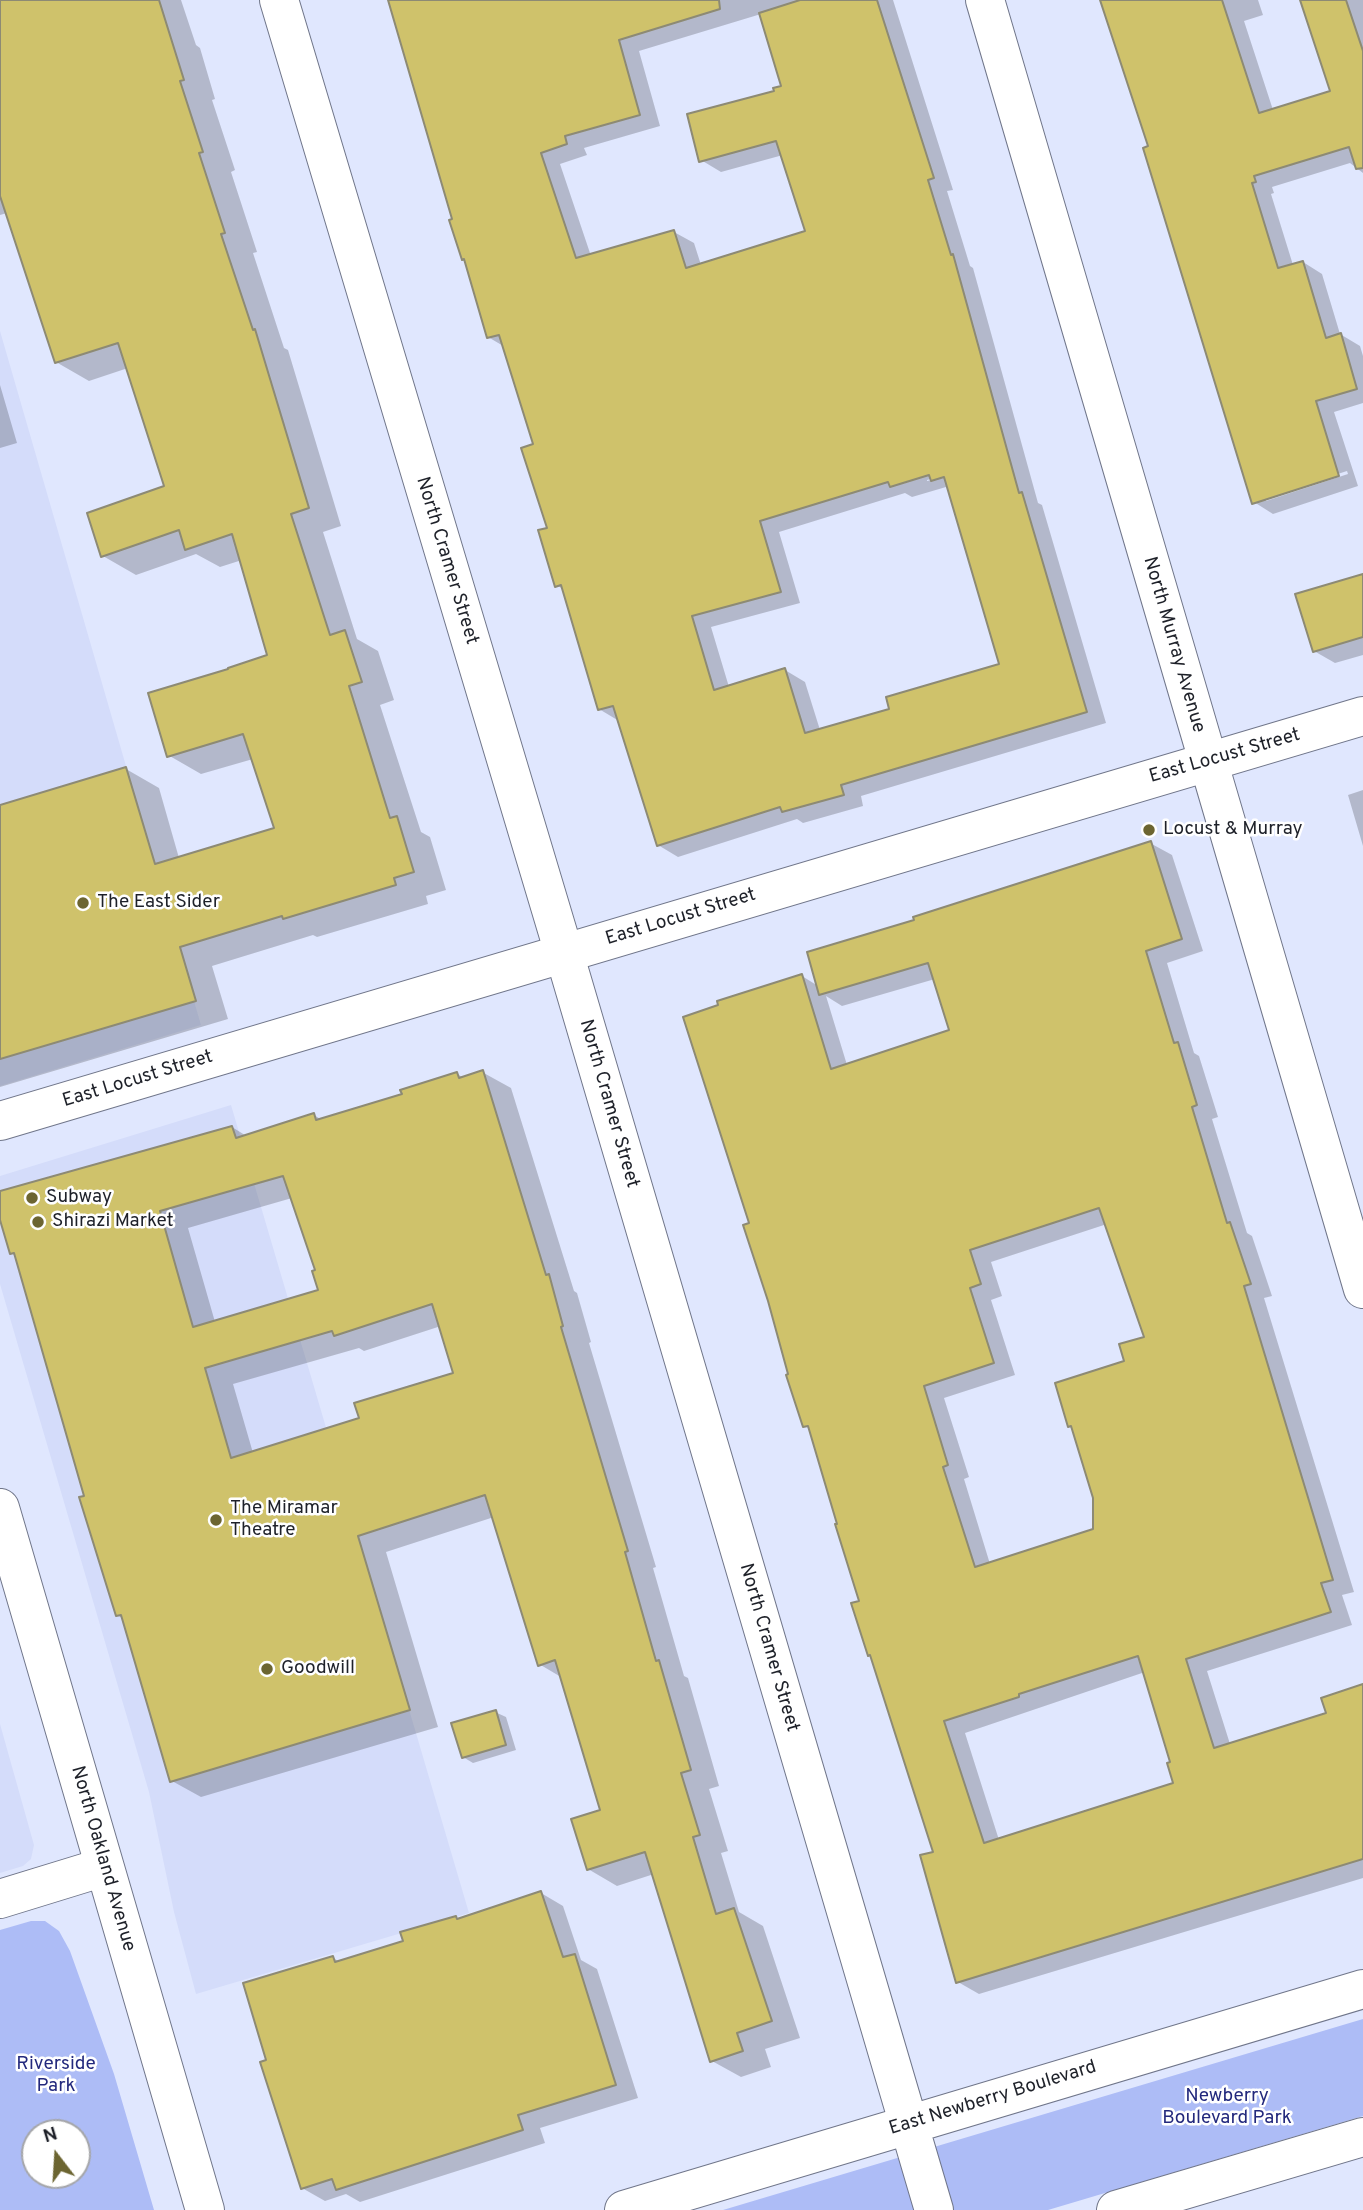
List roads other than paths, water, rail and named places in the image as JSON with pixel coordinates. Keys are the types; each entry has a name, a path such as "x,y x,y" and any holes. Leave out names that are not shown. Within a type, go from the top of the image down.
{"street":[{"name":"North Cramer Street","path":"279,0 564,953 934,2210"},
{"name":"North Murray Avenue","path":"985,0 1363,1289"},
{"name":"East Locust Street","path":"0,1121 1363,716"},
{"name":"North Oakland Avenue","path":"0,1508 205,2210"},
{"path":"0,1899 104,1867"},
{"name":"East Newberry Boulevard","path":"624,2210 1363,1989"},
{"path":"1116,2210 1363,2137"}],"place":[{"name":"Locust & Murray","path":"1149,830"},
{"name":"The East Sider","path":"83,903"},
{"name":"Subway","path":"32,1198"},
{"name":"Shirazi Market","path":"38,1222"},
{"name":"The Miramar Theatre","path":"216,1520"},
{"name":"Goodwill","path":"267,1669"}],"park label":[{"name":"Riverside Park","path":"56,2076"},
{"name":"Newberry Boulevard Park","path":"1227,2108"}]}
